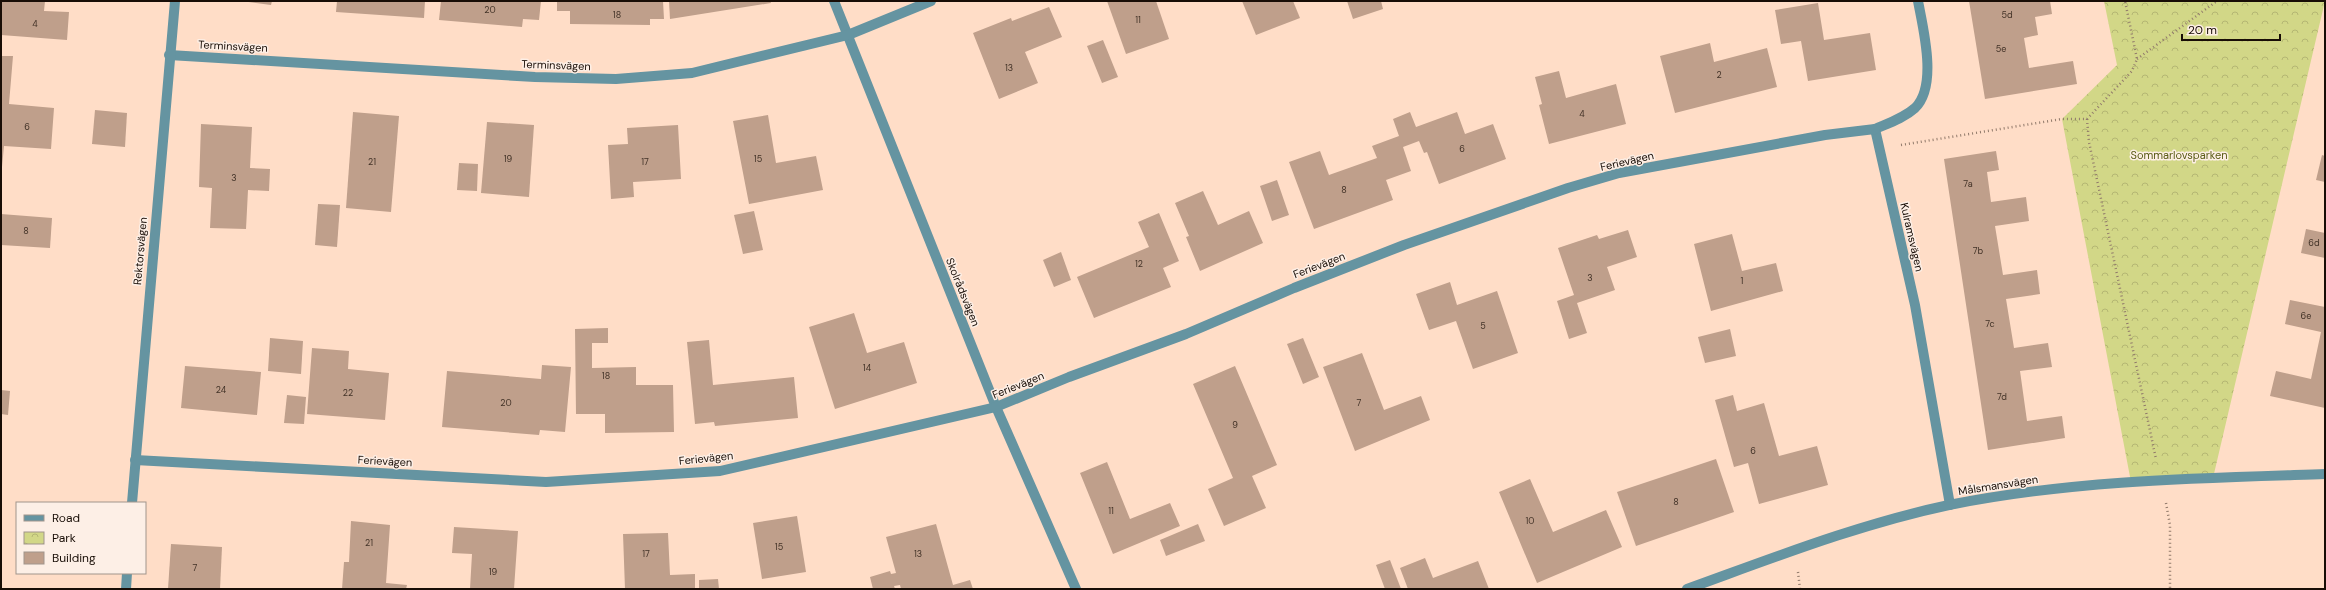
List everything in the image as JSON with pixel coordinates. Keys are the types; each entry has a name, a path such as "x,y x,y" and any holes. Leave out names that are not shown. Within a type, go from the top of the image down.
{"street":[{"name":"Rektorsvägen","path":"132,502 169,55 175,1"},
{"name":"Skolrådsvägen","path":"834,1 996,407 1076,589"},
{"name":"Terminsvägen","path":"169,55 535,77 616,79 692,73 848,35 931,1"},
{"path":"1875,129 1900,118 1917,107 1925,89 1929,71 1928,57 1918,1"},
{"name":"Kulramsvägen","path":"1875,129 1915,306 1950,505"},
{"name":"Ferievägen","path":"135,460 546,482 720,471 996,407 1069,377 1186,334 1404,245 1554,192 1619,173 1825,135 1875,129"},
{"name":"Målsmansvägen","path":"1687,589 1832,538 1889,520 1950,505 2040,490 2161,480 2325,474"},
{"path":"126,589 128,574"}],"path":[{"path":"2125,1 2137,60"},
{"path":"1879,148 2062,120 2087,119 2132,71 2137,60 2217,1"},
{"path":"2087,119 2089,142 2170,525 2170,589"}],"green space":[{"name":"Sommarlovsparken","path":"2104,1 2325,1 2213,478 2131,482 2062,119 2117,65"}],"building":[{"path":"1,1 45,1 44,11 69,12 67,40 1,35"},
{"path":"241,1 272,1 271,5"},
{"path":"337,1 425,1 424,18 336,12"},
{"path":"441,1 541,1 539,20 523,19 522,27 439,20"},
{"path":"557,1 663,1 664,19 650,19 650,25 570,24 570,11 557,11"},
{"path":"669,1 770,1 771,3 670,19"},
{"path":"1107,1 1156,1 1169,39 1126,54"},
{"path":"1242,1 1293,1 1300,18 1256,35"},
{"path":"1347,1 1381,1 1383,9 1353,19"},
{"path":"1969,1 2050,1 2052,14 2035,17 2038,35 2024,38 2029,68 2073,61 2077,84 1985,99"},
{"path":"1818,3 1824,40 1870,33 1876,70 1808,81 1801,41 1781,44 1775,10"},
{"path":"1049,7 1062,37 1025,52 1038,83 999,99 973,33 1011,18 1012,21"},
{"path":"1103,40 1118,77 1102,83 1087,46"},
{"path":"1710,43 1714,62 1767,48 1777,87 1675,113 1660,56"},
{"path":"1,56 13,56 9,104 54,108 51,149 4,146 2,167"},
{"path":"1559,71 1566,98 1616,84 1626,124 1549,144 1539,105 1542,104 1535,77"},
{"path":"95,110 127,113 125,147 92,144"},
{"path":"353,112 399,116 391,212 346,208"},
{"path":"1410,112 1416,127 1457,112 1465,134 1493,124 1506,159 1439,184 1427,152 1424,153 1419,141 1403,147 1411,171 1386,180 1393,200 1314,229 1289,162 1320,151 1329,175 1377,158 1372,146 1399,136 1393,119"},
{"path":"768,115 776,163 816,156 823,190 749,204 733,121"},
{"path":"487,122 534,125 529,197 481,193"},
{"path":"201,124 252,127 250,168 270,169 269,191 248,190 246,229 210,228 212,188 199,187"},
{"path":"678,125 681,179 633,182 634,197 611,199 608,145 628,144 627,128"},
{"path":"1996,151 1999,170 1987,172 1991,202 2026,197 2029,221 1995,226 2003,275 2037,270 2040,294 2006,299 2014,348 2048,343 2052,367 2020,371 2027,421 2062,416 2065,438 1988,450 1944,159"},
{"path":"2322,155 2325,156 2325,182 2316,180"},
{"path":"459,163 478,164 477,191 457,190"},
{"path":"1277,180 1289,215 1272,221 1260,186"},
{"path":"1203,191 1218,225 1249,211 1263,243 1200,271 1186,237 1189,236 1175,203"},
{"path":"318,204 340,205 337,247 315,245"},
{"path":"754,211 763,250 743,254 734,215"},
{"path":"1159,213 1179,261 1163,268 1171,287 1094,318 1077,277 1149,247 1138,222"},
{"path":"1,214 52,218 50,248 1,245"},
{"path":"2306,229 2325,233 2325,258 2301,253"},
{"path":"1628,230 1637,257 1607,267 1615,290 1577,303 1587,333 1569,339 1557,301 1574,295 1558,248 1597,235 1599,239"},
{"path":"1732,234 1742,271 1776,263 1783,291 1711,311 1694,244"},
{"path":"1061,252 1071,280 1054,287 1043,260"},
{"path":"1450,282 1457,305 1497,291 1518,353 1473,369 1456,321 1429,330 1416,294"},
{"path":"2290,300 2325,307 2325,408 2270,396 2276,371 2311,379 2321,332 2285,324"},
{"path":"854,313 867,353 904,342 917,383 835,409 809,327"},
{"path":"608,328 608,343 592,343 592,368 636,367 636,385 673,385 674,432 605,433 605,414 576,414 575,329"},
{"path":"1730,329 1736,356 1705,363 1698,337"},
{"path":"270,338 303,341 301,374 268,371"},
{"path":"1303,338 1319,377 1303,384 1287,344"},
{"path":"709,340 713,385 794,377 798,418 715,426 714,422 695,424 687,342"},
{"path":"312,348 349,351 348,369 389,373 385,420 307,414"},
{"path":"1362,353 1384,410 1421,396 1430,420 1355,451 1323,367"},
{"path":"542,365 571,367 565,432 540,430 539,435 442,427 447,371 541,379"},
{"path":"185,366 261,372 257,415 181,408"},
{"path":"1235,366 1277,465 1252,476 1266,508 1224,526 1208,489 1233,478 1193,384"},
{"path":"1,390 10,391 8,415 1,414"},
{"path":"287,395 306,397 304,424 284,423"},
{"path":"1733,395 1737,411 1764,403 1779,456 1817,446 1828,485 1759,504 1748,463 1734,467 1715,400"},
{"path":"1716,459 1734,512 1636,546 1617,492"},
{"path":"1107,462 1130,519 1170,503 1180,526 1113,554 1080,473"},
{"path":"1530,479 1553,532 1606,510 1622,547 1537,583 1499,492"},
{"path":"797,516 806,572 762,579 753,523"},
{"path":"351,521 390,525 386,583 407,585 406,589 342,589 344,562 349,562"},
{"path":"936,524 953,585 970,580 973,589 901,589 900,585 894,586 895,589 873,589 870,577 890,571 891,574 896,573 886,537"},
{"path":"1198,524 1205,541 1166,556 1160,540"},
{"path":"454,527 518,531 514,589 470,589 472,554 452,553"},
{"path":"668,533 670,575 695,574 695,589 625,589 623,534"},
{"path":"171,544 222,547 220,589 168,589"},
{"path":"1425,558 1433,578 1478,561 1489,589 1408,589 1400,568"},
{"path":"1390,560 1401,589 1385,589 1376,565"},
{"path":"718,579 719,589 699,589 699,580"}]}
